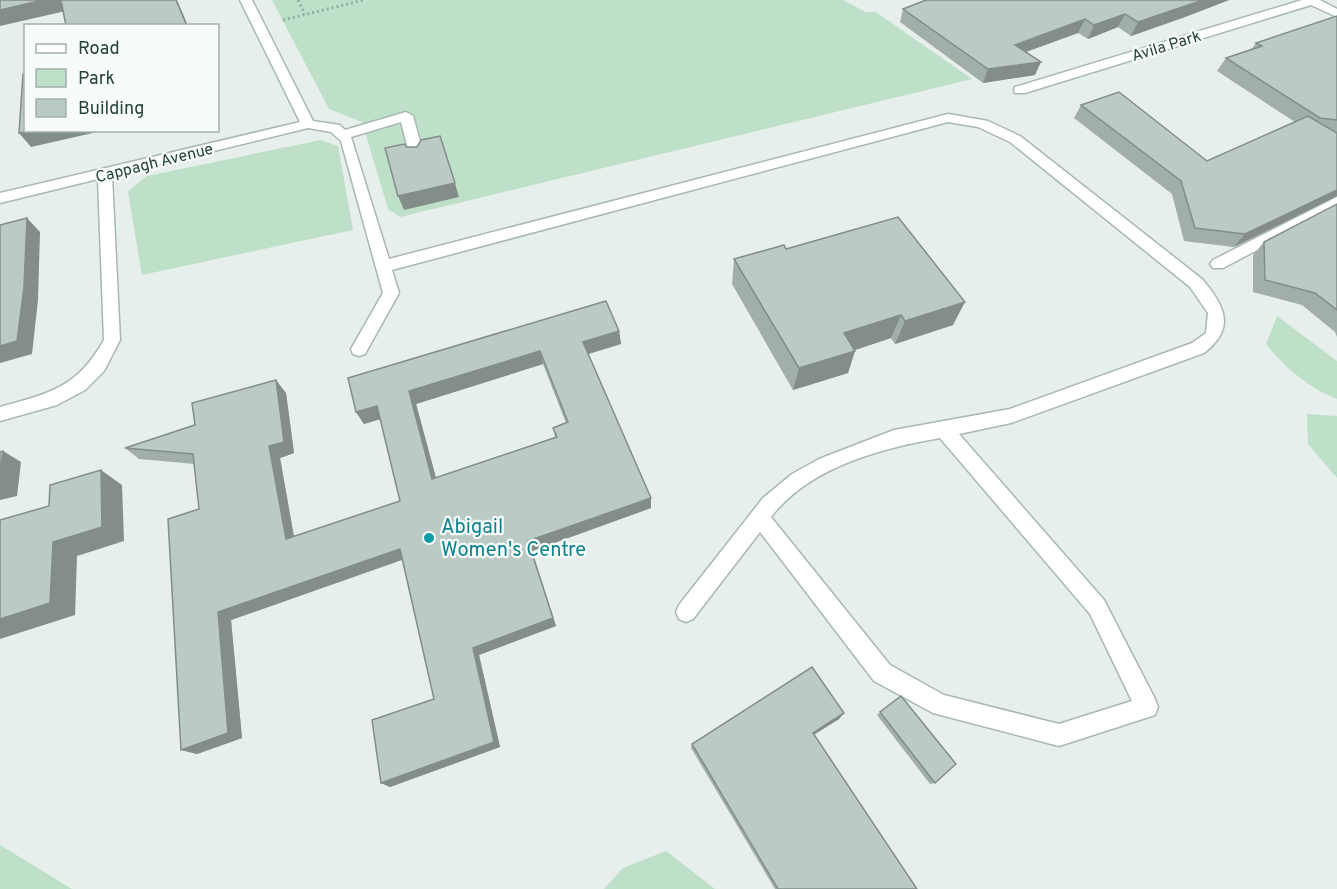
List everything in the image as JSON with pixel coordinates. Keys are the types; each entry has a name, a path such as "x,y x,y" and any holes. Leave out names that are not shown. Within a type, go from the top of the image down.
{"street":[{"path":"246,0 308,124 335,128 347,140 391,293 359,349"},
{"name":"Avila Park","path":"1020,90 1313,1 1337,14"},
{"path":"342,135 406,116 417,156"},
{"path":"384,266 948,118 986,123 1015,139 1196,283 1212,302 1217,319 1213,336 1198,348 1011,416 894,438 825,465 799,480 770,504 686,612"},
{"name":"Cappagh Avenue","path":"0,198 308,124"},
{"path":"0,414 51,400 79,385 98,366 112,340 105,174"},
{"path":"1218,264 1337,202"},
{"path":"760,517 882,673 941,705 1059,735 1147,707 1097,607 944,430"}],"path":[{"path":"298,0 305,14"},
{"path":"259,27 364,0"}],"green space":[{"path":"272,0 843,0 866,12 876,12 972,79 400,217 388,209 362,122 329,109"},
{"path":"321,140 338,146 353,230 142,275 128,191 147,176"},
{"path":"1277,316 1337,361 1337,399 1298,376 1266,344"},
{"path":"1307,414 1337,416 1337,478 1308,444"},
{"path":"0,845 72,889 0,889"},
{"path":"666,851 715,889 604,889 623,868"}],"building":[{"path":"0,0 43,0 0,10"},
{"path":"61,0 176,0 186,24 66,24"},
{"path":"926,0 1203,0 1138,22 1125,14 1094,25 1085,19 1015,45 1041,62 988,69 903,9"},
{"path":"1337,16 1337,120 1320,118 1226,58 1262,46 1256,43"},
{"path":"23,74 24,74 24,132 19,133"},
{"path":"1119,92 1207,161 1308,116 1337,133 1337,190 1245,234 1195,228 1181,181 1081,105"},
{"path":"440,136 455,183 398,196 385,148 404,144 407,147 417,147 421,140"},
{"path":"1337,204 1337,310 1315,293 1265,280 1264,242"},
{"path":"898,217 965,302 905,321 901,315 844,333 855,351 799,368 734,259 784,245 786,249"},
{"path":"27,218 24,287 17,341 0,346 0,225"},
{"name":"Abigail Women's Centre","path":"606,301 619,331 583,342 651,498 528,541 553,618 473,648 494,742 381,783 372,720 434,699 400,549 218,612 228,733 181,750 168,519 199,509 193,454 125,448 195,425 192,403 276,380 284,442 269,446 286,539 400,501 377,406 356,412 348,378","holes":["540,351 568,422 553,428 557,437 432,479 409,391"]},
{"path":"3,451 0,479 0,452"},
{"path":"101,470 102,527 53,542 50,603 0,619 0,520 49,506 50,485"},
{"path":"812,667 844,713 813,733 917,889 778,889 692,744"},
{"path":"901,696 956,764 935,783 880,712"}],"place":[{"name":"Abigail Women's Centre","path":"429,538"}]}
